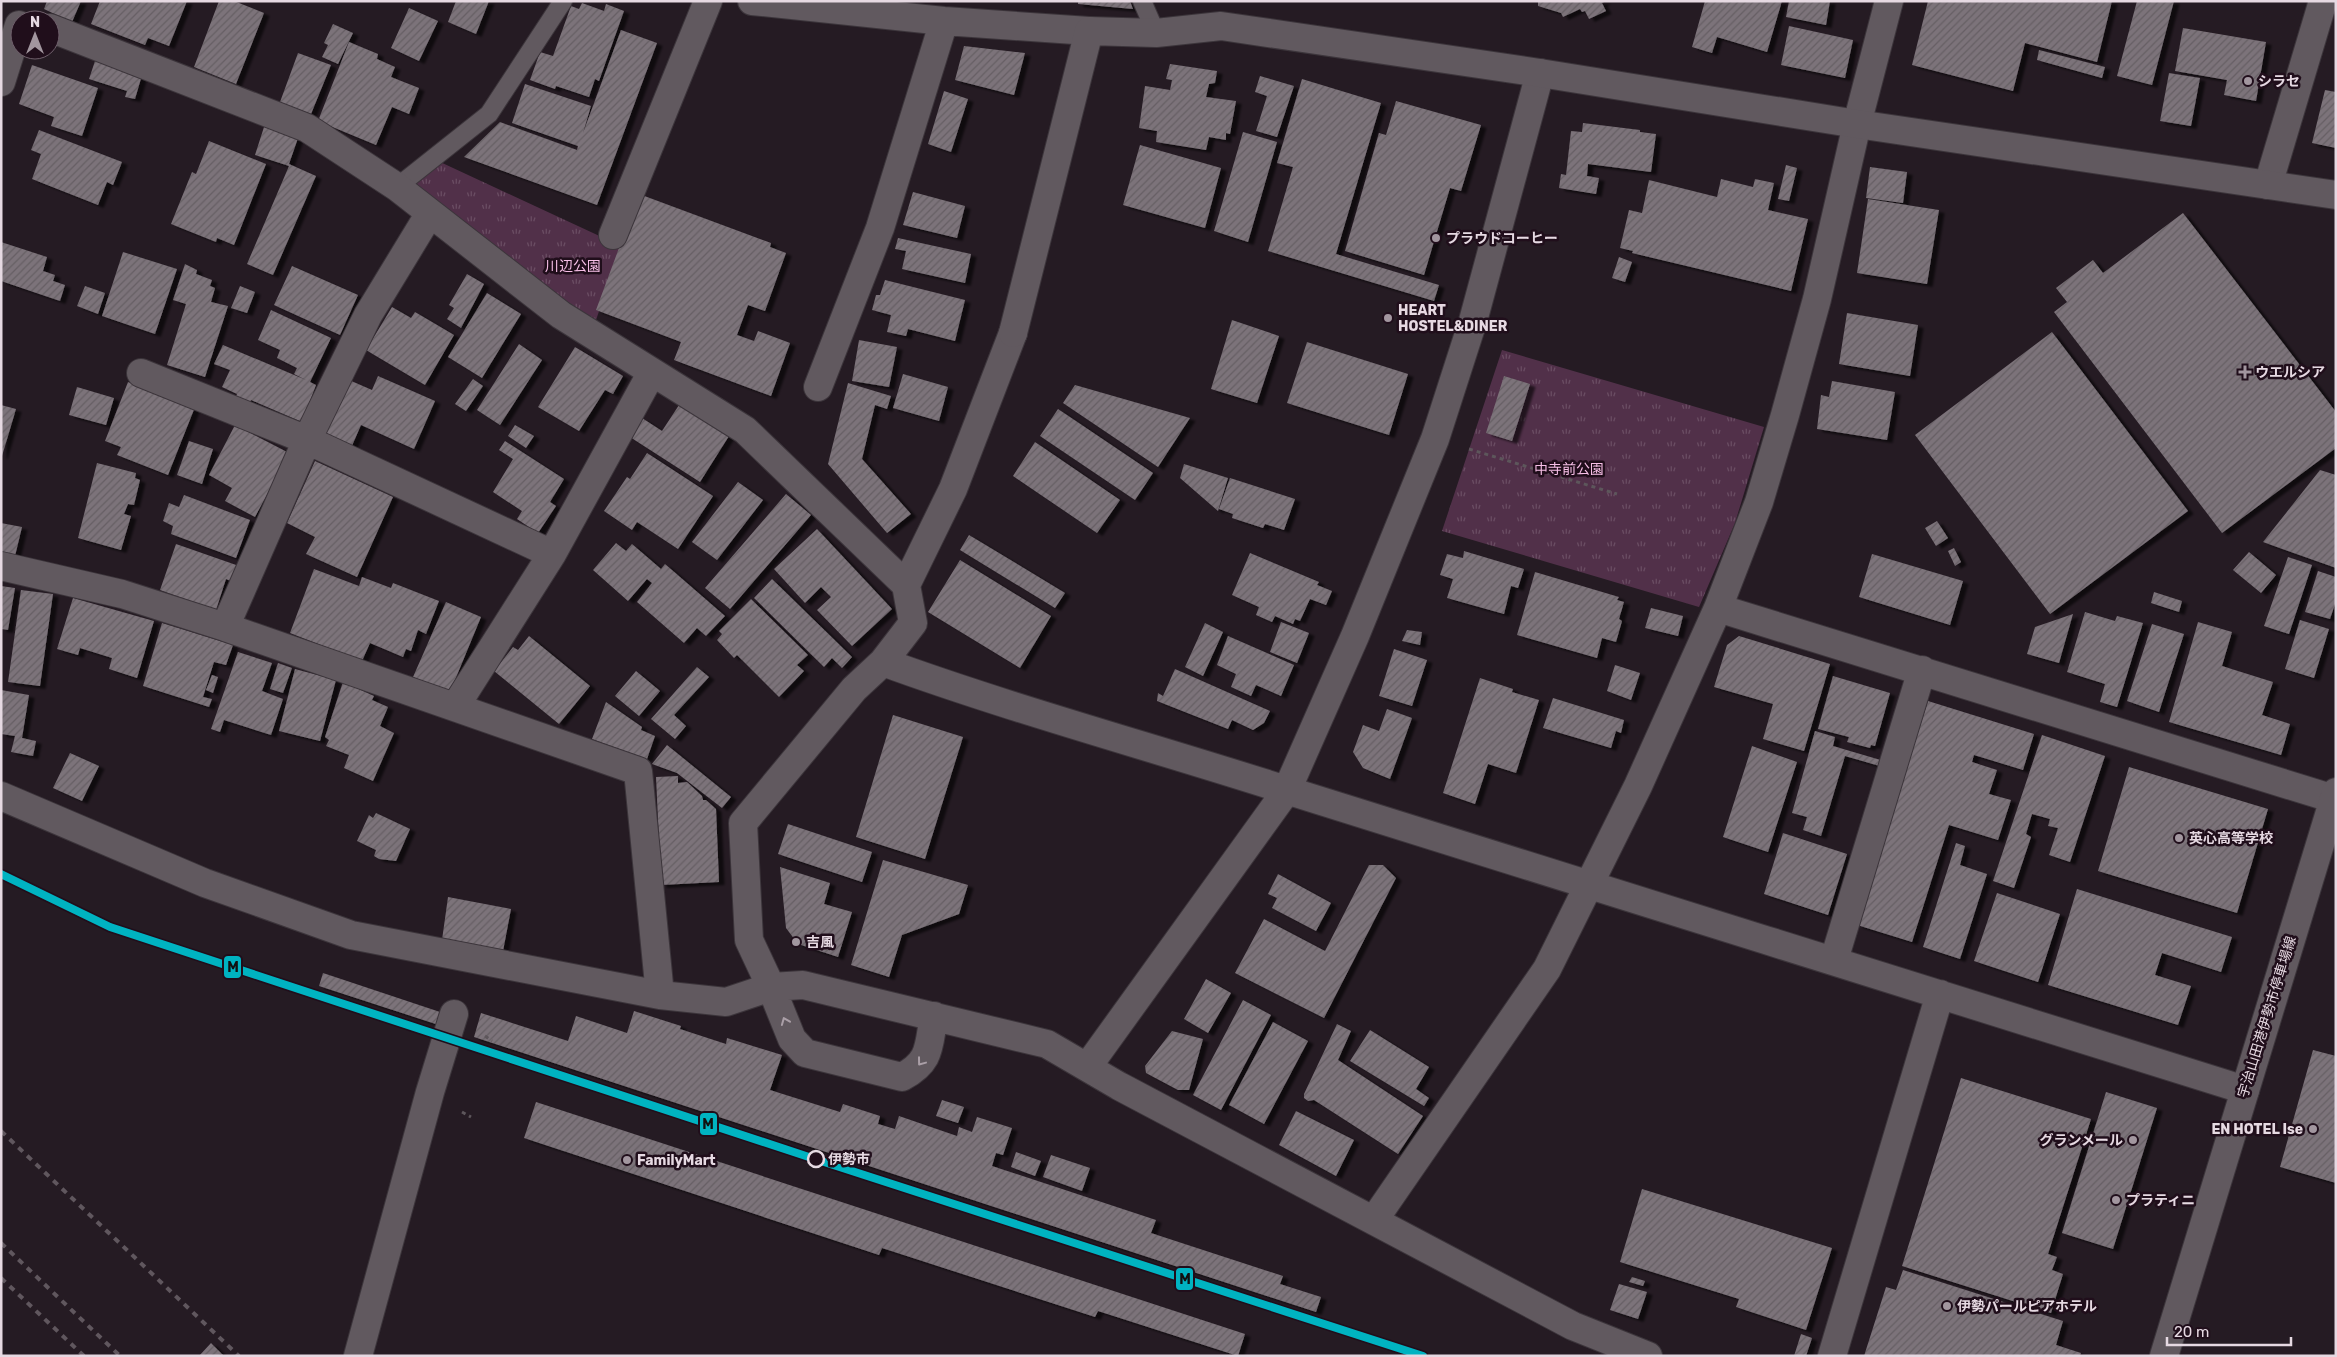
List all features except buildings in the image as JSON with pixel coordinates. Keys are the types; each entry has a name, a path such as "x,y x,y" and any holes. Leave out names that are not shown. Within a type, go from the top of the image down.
{"street":[{"path":"613,236 708,1"},
{"path":"752,1 944,21 1089,31 1156,33 1221,26 1540,72 1857,124 2336,195"},
{"path":"1374,1220 1547,969 1638,786 1718,608 1759,502 1785,415 1817,300 1857,124 1889,1"},
{"path":"2268,185 2323,1"},
{"path":"818,387 880,228 944,21"},
{"path":"906,585 954,488 1013,333 1089,31"},
{"path":"60,32 307,128 397,187 561,315 744,430 906,585 913,623 883,662 854,689 743,823 748,940 771,987 792,1039 805,1053 902,1076 916,1069 926,1057 934,1016"},
{"path":"1,82 10,38"},
{"path":"1088,1066 1287,790 1355,636 1435,439 1473,322 1540,72"},
{"path":"225,627 307,440 368,315 430,214"},
{"path":"455,706 552,554 652,372"},
{"path":"141,373 307,440 552,554"},
{"path":"1,566 122,594 225,627 638,771 660,995"},
{"path":"1718,608 2335,796"},
{"path":"883,662 956,689 1287,790 1589,886 1834,960 2245,1090"},
{"path":"1834,960 1922,670"},
{"path":"1,796 205,883 350,935 660,995 726,1002 771,987 803,985 1047,1044 1088,1066 1119,1086 1573,1326 1648,1356"},
{"name":"宇治山田港伊勢市停車場線","path":"2164,1356 2335,796"},
{"path":"1832,1356 1940,994"},
{"path":"358,1356 430,1092 454,1014"}],"lane":[{"path":"397,187 489,114 564,1"},
{"path":"1142,1 1156,33"}],"path":[{"path":"1435,439 1617,494"}],"green space":[{"name":"川辺公園","path":"438,161 621,246 593,329 404,186"},
{"name":"中寺前公園","path":"1502,350 1764,427 1735,523 1699,607 1442,531"}],"railway":[{"path":"1,1131 239,1356"},
{"path":"1,1243 120,1356"},
{"path":"1,1278 84,1356"}],"transit line":[{"name":"M","path":"1,874 110,927 821,1161 1423,1356"}],"place":[{"name":"シラセ","path":"2248,81"},
{"name":"プラウドコーヒー","path":"1436,238"},
{"name":"HEART HOSTEL&DINER","path":"1388,318"},
{"name":"ウエルシア","path":"2245,372"},
{"name":"英心高等学校","path":"2179,838"},
{"name":"吉風","path":"796,942"},
{"name":"EN HOTEL Ise","path":"2313,1129"},
{"name":"グランメール","path":"2133,1140"},
{"name":"伊勢市","path":"816,1159"},
{"name":"FamilyMart","path":"627,1160"},
{"name":"プラティニ","path":"2116,1200"},
{"name":"伊勢パールピアホテル","path":"1947,1306"}]}
